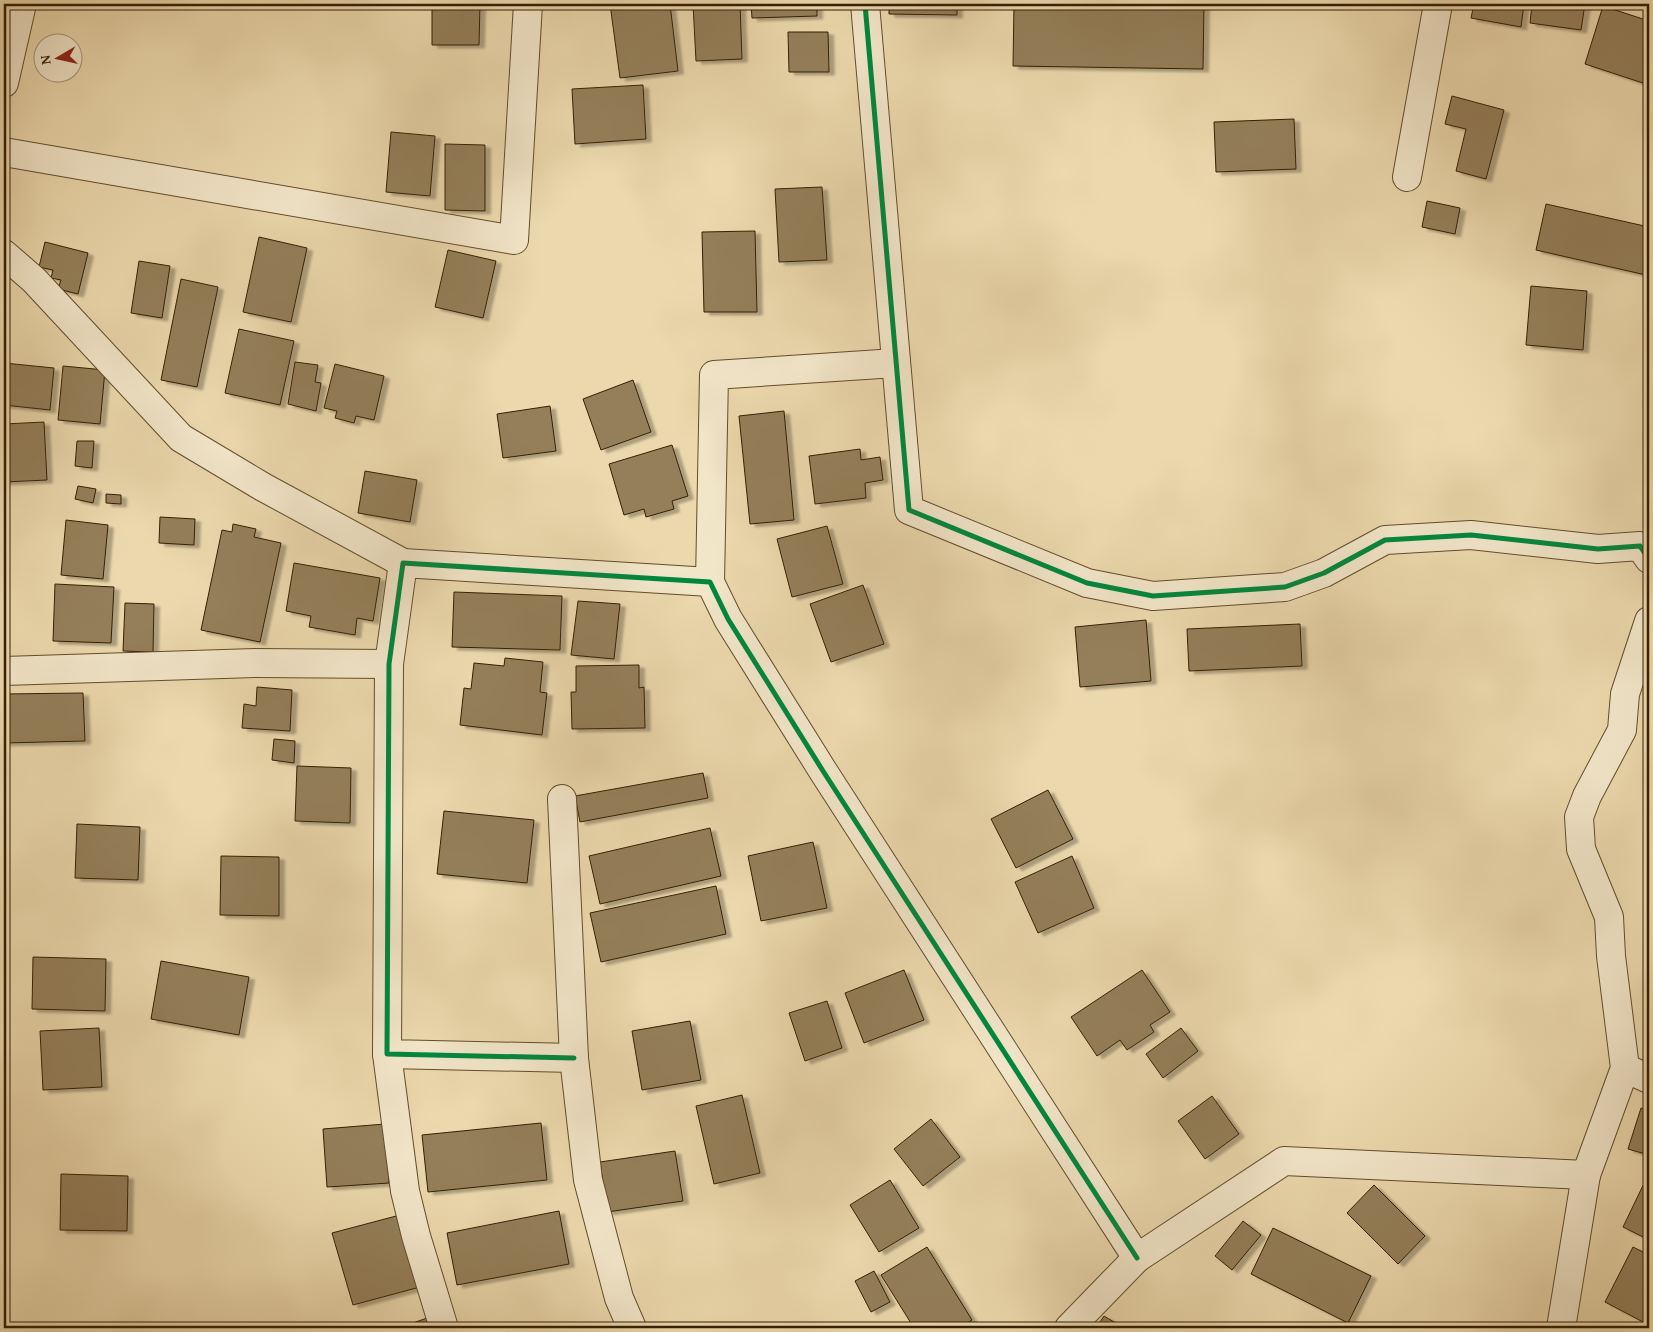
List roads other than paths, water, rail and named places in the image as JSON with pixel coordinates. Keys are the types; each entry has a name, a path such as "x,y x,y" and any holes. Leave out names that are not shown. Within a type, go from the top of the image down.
{"street":[{"path":"4,83 22,4"},
{"path":"4,152 514,240 528,4"},
{"path":"865,4 909,510 1087,583 1153,596 1285,587 1324,573 1385,540 1471,535 1598,549 1640,546 1649,558"},
{"path":"1407,177 1438,4"},
{"path":"4,254 34,280 181,438 263,487 403,563 710,582"},
{"path":"896,363 714,375 710,582 728,619 822,771 1137,1258"},
{"path":"403,563 389,664 387,1054 405,1191 416,1236 444,1328"},
{"path":"1561,1328 1586,1175 1637,1074 1611,956 1609,917 1581,849 1579,817 1587,796 1622,730 1625,694 1649,621"},
{"path":"4,671 255,662 389,664"},
{"path":"562,800 574,1058 588,1180 619,1298 632,1328"},
{"path":"387,1054 574,1058"},
{"path":"1069,1328 1137,1258 1284,1161 1586,1175"}]}
